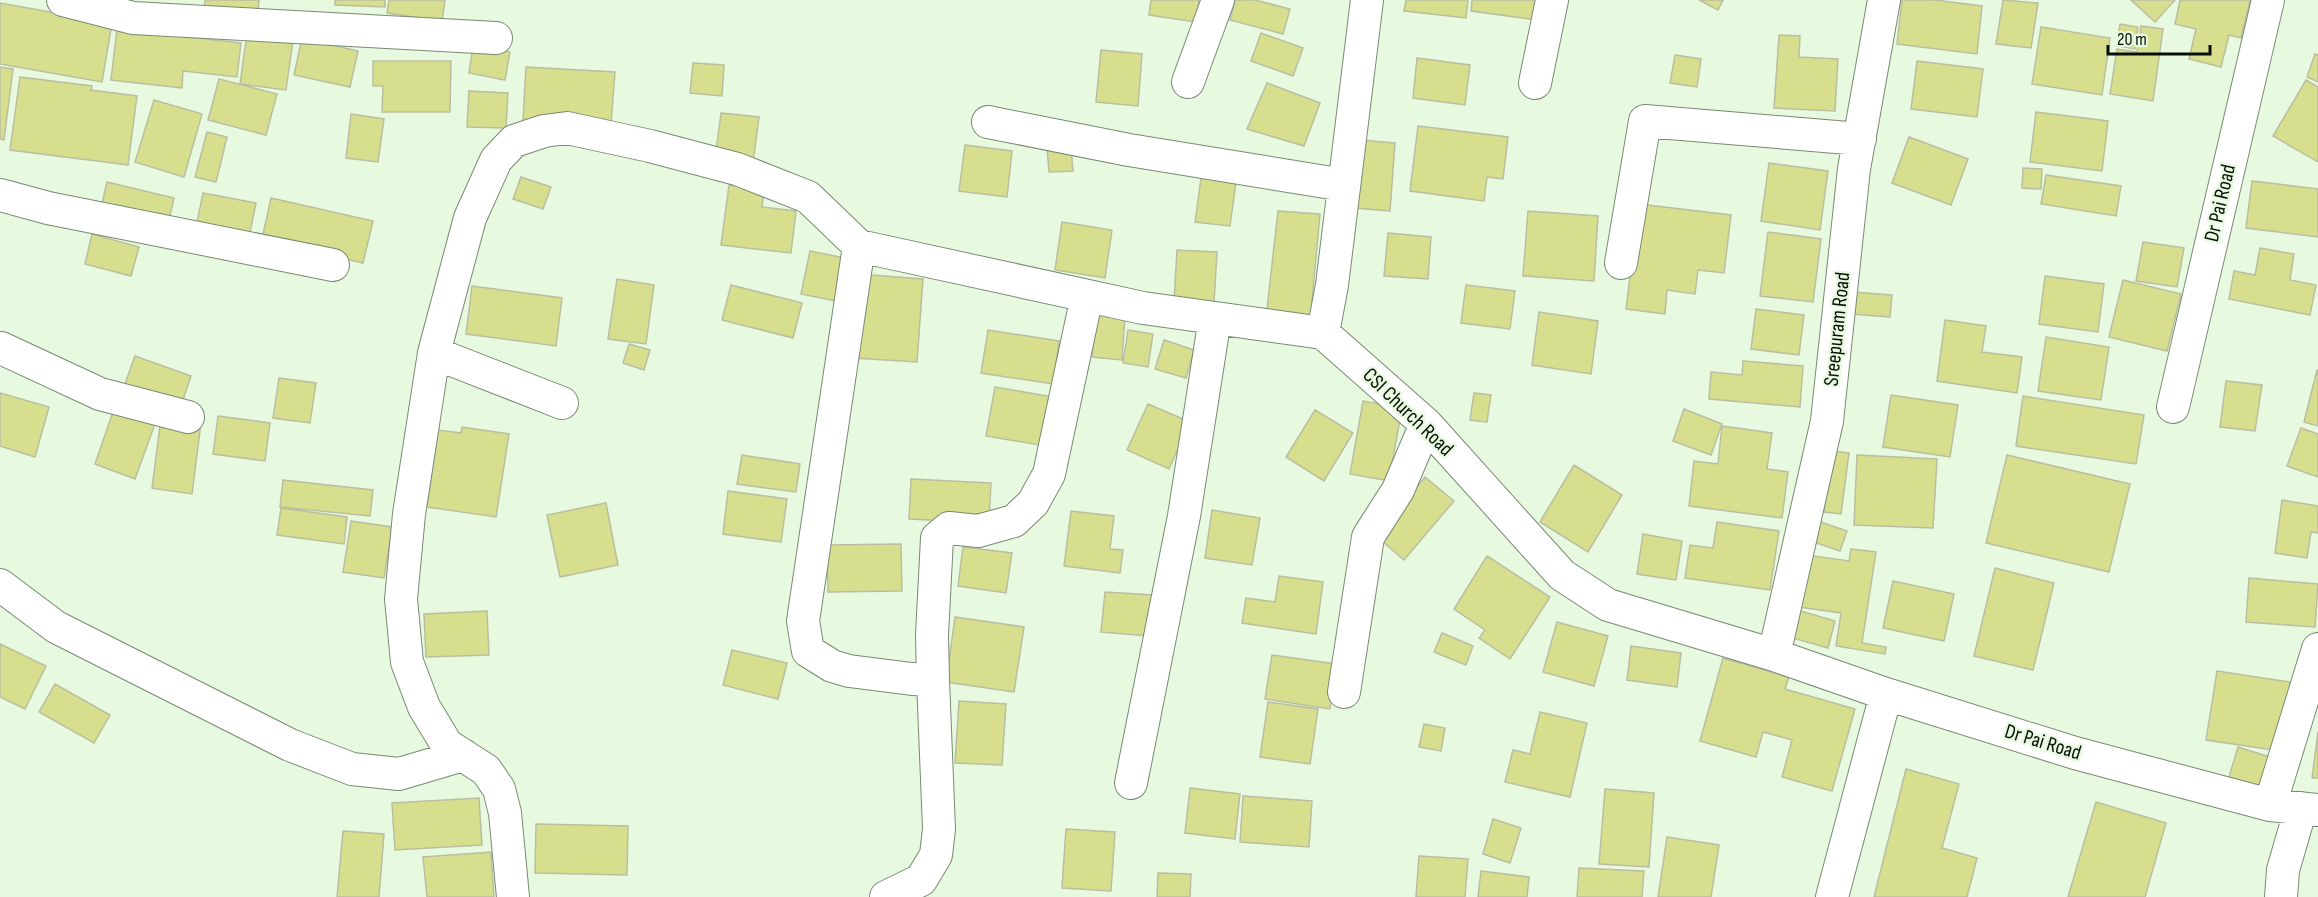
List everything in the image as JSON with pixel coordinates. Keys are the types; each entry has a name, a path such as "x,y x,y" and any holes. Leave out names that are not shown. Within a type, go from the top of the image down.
{"street":[{"path":"63,0 133,18 496,38"},
{"path":"1188,82 1218,0"},
{"path":"513,897 505,813 499,789 486,770 447,744 424,707 407,662 401,599 409,514 434,353 470,219 496,160 514,141 544,131 567,128 639,144 737,169 808,197 859,246 1143,308 1323,333 1332,285 1367,0"},
{"path":"1535,83 1552,0"},
{"name":"Sreepuram Road","path":"1774,655 1827,421 1854,169 1884,0"},
{"name":"Dr Pai Road","path":"2173,407 2268,0"},
{"path":"1622,262 1645,121 1860,139"},
{"path":"988,122 1129,150 1344,185"},
{"path":"0,195 48,208 333,265"},
{"path":"859,246 802,621 808,651 832,666 862,673 933,680"},
{"path":"886,897 921,880 936,855 939,829 933,635 937,538 949,528 978,531 1014,521 1033,503 1049,474 1087,296"},
{"path":"1131,783 1184,516 1215,318"},
{"name":"CSI Church Road","path":"1323,333 1426,424 1562,575 1608,605 1774,655"},
{"path":"0,349 100,394 188,417"},
{"path":"434,353 562,403"},
{"path":"1344,692 1368,537 1398,489 1426,424"},
{"path":"0,585 56,627 290,745 352,769 399,774 464,755"},
{"path":"2270,805 2318,649"},
{"name":"Dr Pai Road","path":"1774,655 1886,694 2075,753 2270,805 2309,809"},
{"path":"1832,897 1886,694"},
{"path":"2281,897 2283,870 2309,809"}],"building":[{"path":"205,0 259,0 258,14 204,10"},
{"path":"335,0 385,0 385,7 335,5"},
{"path":"389,0 445,0 442,21 387,13"},
{"path":"1151,0 1199,0 1196,22 1149,15"},
{"path":"1235,0 1255,0 1290,9 1283,34 1230,20"},
{"path":"1406,0 1468,0 1466,18 1404,11"},
{"path":"1472,0 1539,0 1536,20 1471,11"},
{"path":"1699,0 1723,0 1718,10"},
{"path":"1902,0 1935,0 1982,6 1977,54 1897,44"},
{"path":"2003,0 2038,3 2031,48 1996,44"},
{"path":"2131,0 2175,0 2155,22"},
{"path":"2180,0 2250,0 2241,38 2229,35 2221,67 2189,59 2196,29 2175,24"},
{"path":"0,3 112,23 102,82 0,64"},
{"path":"2120,24 2138,27 2135,49 2117,46"},
{"path":"2141,26 2163,29 2153,101 2110,94 2117,49 2137,52"},
{"path":"2041,27 2110,38 2102,95 2032,84"},
{"path":"117,29 241,43 237,77 183,71 182,88 111,80"},
{"path":"1261,33 1303,48 1293,76 1251,61"},
{"path":"247,34 293,40 286,90 240,84"},
{"path":"1779,35 1800,36 1799,57 1838,59 1835,111 1774,108"},
{"path":"302,38 358,51 350,87 294,75"},
{"path":"473,46 510,52 505,80 469,73"},
{"path":"1101,50 1142,54 1138,106 1096,102"},
{"path":"2315,54 2318,55 2318,82 2307,77"},
{"path":"1675,55 1701,59 1697,87 1670,83"},
{"path":"1417,58 1470,65 1465,105 1413,98"},
{"path":"373,61 451,61 450,112 382,112 383,86 373,86"},
{"path":"1917,61 1983,69 1977,117 1911,109"},
{"path":"693,63 724,65 722,96 690,93"},
{"path":"0,67 13,69 4,140 0,139"},
{"path":"526,67 615,72 611,125 523,120"},
{"path":"20,77 92,86 91,90 137,96 128,165 10,150"},
{"path":"219,79 277,94 266,135 208,120"},
{"path":"2306,80 2318,87 2318,162 2273,136"},
{"path":"1267,83 1320,103 1304,146 1247,129"},
{"path":"469,91 508,93 506,128 467,127"},
{"path":"154,100 202,114 184,177 135,162"},
{"path":"2036,112 2108,121 2102,171 2030,162"},
{"path":"721,113 759,117 753,163 715,159"},
{"path":"351,114 384,119 378,162 346,158"},
{"path":"1418,126 1508,137 1503,179 1487,177 1484,201 1410,191"},
{"path":"207,132 227,137 216,182 195,177"},
{"path":"1909,137 1968,159 1951,205 1892,183"},
{"path":"1360,140 1395,143 1390,211 1354,208"},
{"path":"965,145 1012,151 1007,197 959,191"},
{"path":"1071,146 1073,171 1049,172 1047,147"},
{"path":"1769,163 1828,171 1820,230 1761,221"},
{"path":"2023,168 2042,169 2041,189 2022,188"},
{"path":"2046,175 2121,186 2116,216 2041,204"},
{"path":"521,177 551,187 543,209 513,199"},
{"path":"1201,178 1236,182 1230,226 1195,222"},
{"path":"2252,181 2318,189 2318,237 2246,228"},
{"path":"107,182 174,198 168,224 101,208"},
{"path":"729,185 764,189 762,207 796,211 791,253 721,245"},
{"path":"203,193 256,203 249,237 196,227"},
{"path":"271,198 373,221 363,263 262,239"},
{"path":"1639,204 1731,215 1724,273 1698,270 1695,294 1667,290 1665,314 1626,309"},
{"path":"1278,211 1320,214 1310,323 1266,318"},
{"path":"1528,211 1598,216 1594,281 1523,276"},
{"path":"1062,222 1112,230 1105,278 1055,270"},
{"path":"1768,232 1821,239 1813,302 1760,296"},
{"path":"1388,233 1431,237 1428,279 1384,276"},
{"path":"92,234 139,247 131,276 85,264"},
{"path":"2143,242 2184,248 2177,287 2136,281"},
{"path":"2260,248 2294,254 2290,280 2316,285 2310,315 2229,299 2234,271 2255,275"},
{"path":"1177,250 1217,252 1214,303 1174,301"},
{"path":"810,251 845,258 836,301 801,294"},
{"path":"859,274 923,279 917,362 853,358"},
{"path":"2045,276 2104,284 2098,332 2039,324"},
{"path":"617,279 654,285 646,344 608,339"},
{"path":"2123,280 2181,294 2167,351 2109,337"},
{"path":"731,285 802,303 793,338 722,320"},
{"path":"1466,285 1515,291 1510,329 1461,323"},
{"path":"472,286 562,298 556,346 466,334"},
{"path":"1853,292 1892,295 1890,317 1851,314"},
{"path":"1756,309 1804,315 1799,355 1751,349"},
{"path":"1539,312 1598,321 1591,374 1532,365"},
{"path":"1095,315 1125,317 1122,360 1092,357"},
{"path":"1945,320 1986,326 1982,352 2022,357 2017,393 1937,381"},
{"path":"988,330 1059,341 1053,384 981,373"},
{"path":"1128,330 1153,334 1148,367 1123,363"},
{"path":"2046,337 2109,347 2101,400 2038,391"},
{"path":"1164,340 1194,350 1186,378 1155,369"},
{"path":"629,344 650,350 644,370 623,363"},
{"path":"135,356 191,376 179,412 122,392"},
{"path":"1743,361 1803,366 1800,407 1709,399 1711,372 1742,375"},
{"path":"2318,370 2318,426 2304,422"},
{"path":"279,378 316,383 310,423 273,418"},
{"path":"2226,381 2262,385 2255,431 2220,427"},
{"path":"995,387 1053,397 1045,446 986,436"},
{"path":"0,393 49,407 35,457 0,446"},
{"path":"1474,393 1491,395 1487,422 1470,420"},
{"path":"1891,395 1958,405 1950,457 1883,447"},
{"path":"2023,396 2144,415 2136,464 2016,446"},
{"path":"1363,401 1402,408 1389,481 1350,474"},
{"path":"1148,404 1190,422 1169,469 1127,450"},
{"path":"115,406 156,421 135,479 95,464"},
{"path":"1684,409 1722,424 1711,455 1673,441"},
{"path":"1315,410 1353,433 1324,481 1286,457"},
{"path":"218,416 270,423 265,461 213,454"},
{"path":"161,418 201,423 192,494 152,488"},
{"path":"1722,426 1772,433 1767,469 1788,472 1782,518 1689,506 1694,461 1718,464"},
{"path":"462,427 509,434 496,517 427,507 438,430 461,433"},
{"path":"2301,428 2318,434 2318,477 2287,466"},
{"path":"1832,451 1849,453 1841,514 1824,512"},
{"path":"742,455 800,464 796,492 737,484"},
{"path":"1857,455 1937,459 1933,528 1854,525"},
{"path":"2007,455 2130,484 2109,572 1986,543"},
{"path":"1574,465 1622,495 1588,552 1540,522"},
{"path":"1425,477 1454,501 1404,560 1376,536"},
{"path":"911,479 991,483 989,523 909,519"},
{"path":"283,480 373,490 370,516 280,507"},
{"path":"728,491 787,499 781,542 723,534"},
{"path":"2282,500 2318,506 2318,533 2311,532 2307,558 2275,553"},
{"path":"606,503 618,565 560,577 547,515"},
{"path":"281,508 347,517 344,544 277,535"},
{"path":"1212,510 1260,518 1252,565 1205,558"},
{"path":"1071,511 1114,516 1110,549 1123,550 1120,573 1064,566"},
{"path":"1812,519 1847,531 1840,551 1805,539"},
{"path":"351,521 392,527 384,578 343,572"},
{"path":"1717,522 1779,531 1770,590 1685,578 1690,545 1713,548"},
{"path":"1643,534 1682,541 1676,580 1637,574"},
{"path":"901,544 902,591 828,592 827,545"},
{"path":"963,547 1012,553 1006,593 958,586"},
{"path":"1851,549 1876,552 1862,643 1886,647 1885,654 1836,646 1841,613 1799,607 1807,555 1849,561"},
{"path":"1487,556 1550,597 1510,659 1479,638 1485,630 1454,609"},
{"path":"1995,568 2054,583 2033,670 1974,656"},
{"path":"1279,576 1323,582 1316,634 1242,623 1246,598 1275,602"},
{"path":"2249,578 2318,584 2315,627 2246,622"},
{"path":"1893,581 1954,594 1944,641 1883,628"},
{"path":"1105,592 1152,595 1149,636 1101,632"},
{"path":"1794,609 1835,621 1828,648 1786,636"},
{"path":"487,611 489,655 426,657 424,614"},
{"path":"955,617 1024,627 1014,692 946,682"},
{"path":"1557,622 1608,636 1594,686 1543,672"},
{"path":"1442,633 1473,646 1466,665 1434,652"},
{"path":"0,644 46,666 25,709 0,697"},
{"path":"1631,646 1681,653 1677,687 1627,680"},
{"path":"732,650 787,663 778,699 723,685"},
{"path":"1272,655 1336,664 1330,709 1265,699"},
{"path":"1723,658 1789,677 1785,689 1855,709 1832,791 1782,777 1792,740 1763,732 1756,757 1700,741"},
{"path":"2217,671 2290,682 2280,751 2206,740"},
{"path":"55,684 110,715 94,743 39,712"},
{"path":"959,701 1006,704 1002,765 955,763"},
{"path":"1268,702 1318,709 1310,764 1260,757"},
{"path":"1540,712 1587,723 1570,797 1505,782 1513,750 1530,754"},
{"path":"1424,724 1445,728 1441,751 1419,747"},
{"path":"2318,732 2318,778 2312,778"},
{"path":"2238,747 2270,757 2261,787 2229,777"},
{"path":"1906,769 1959,784 1942,848 1977,858 1967,897 1874,897"},
{"path":"1190,788 1240,794 1235,839 1185,833"},
{"path":"1605,789 1654,793 1649,867 1599,864"},
{"path":"1243,796 1312,801 1309,847 1240,842"},
{"path":"479,798 482,845 395,850 392,803"},
{"path":"2096,802 2166,823 2145,897 2068,897"},
{"path":"1493,819 1521,828 1510,863 1483,854"},
{"path":"536,824 628,826 627,875 535,873"},
{"path":"1066,829 1115,832 1111,891 1062,888"},
{"path":"343,831 384,834 379,897 337,897"},
{"path":"1667,837 1719,845 1711,897 1658,897"},
{"path":"491,852 494,897 427,897 423,857"},
{"path":"1419,856 1468,859 1465,897 1416,897"},
{"path":"1579,868 1644,871 1642,897 1577,897"},
{"path":"1481,871 1529,877 1527,897 1478,897"},
{"path":"1158,873 1191,874 1190,897 1157,897"}]}
